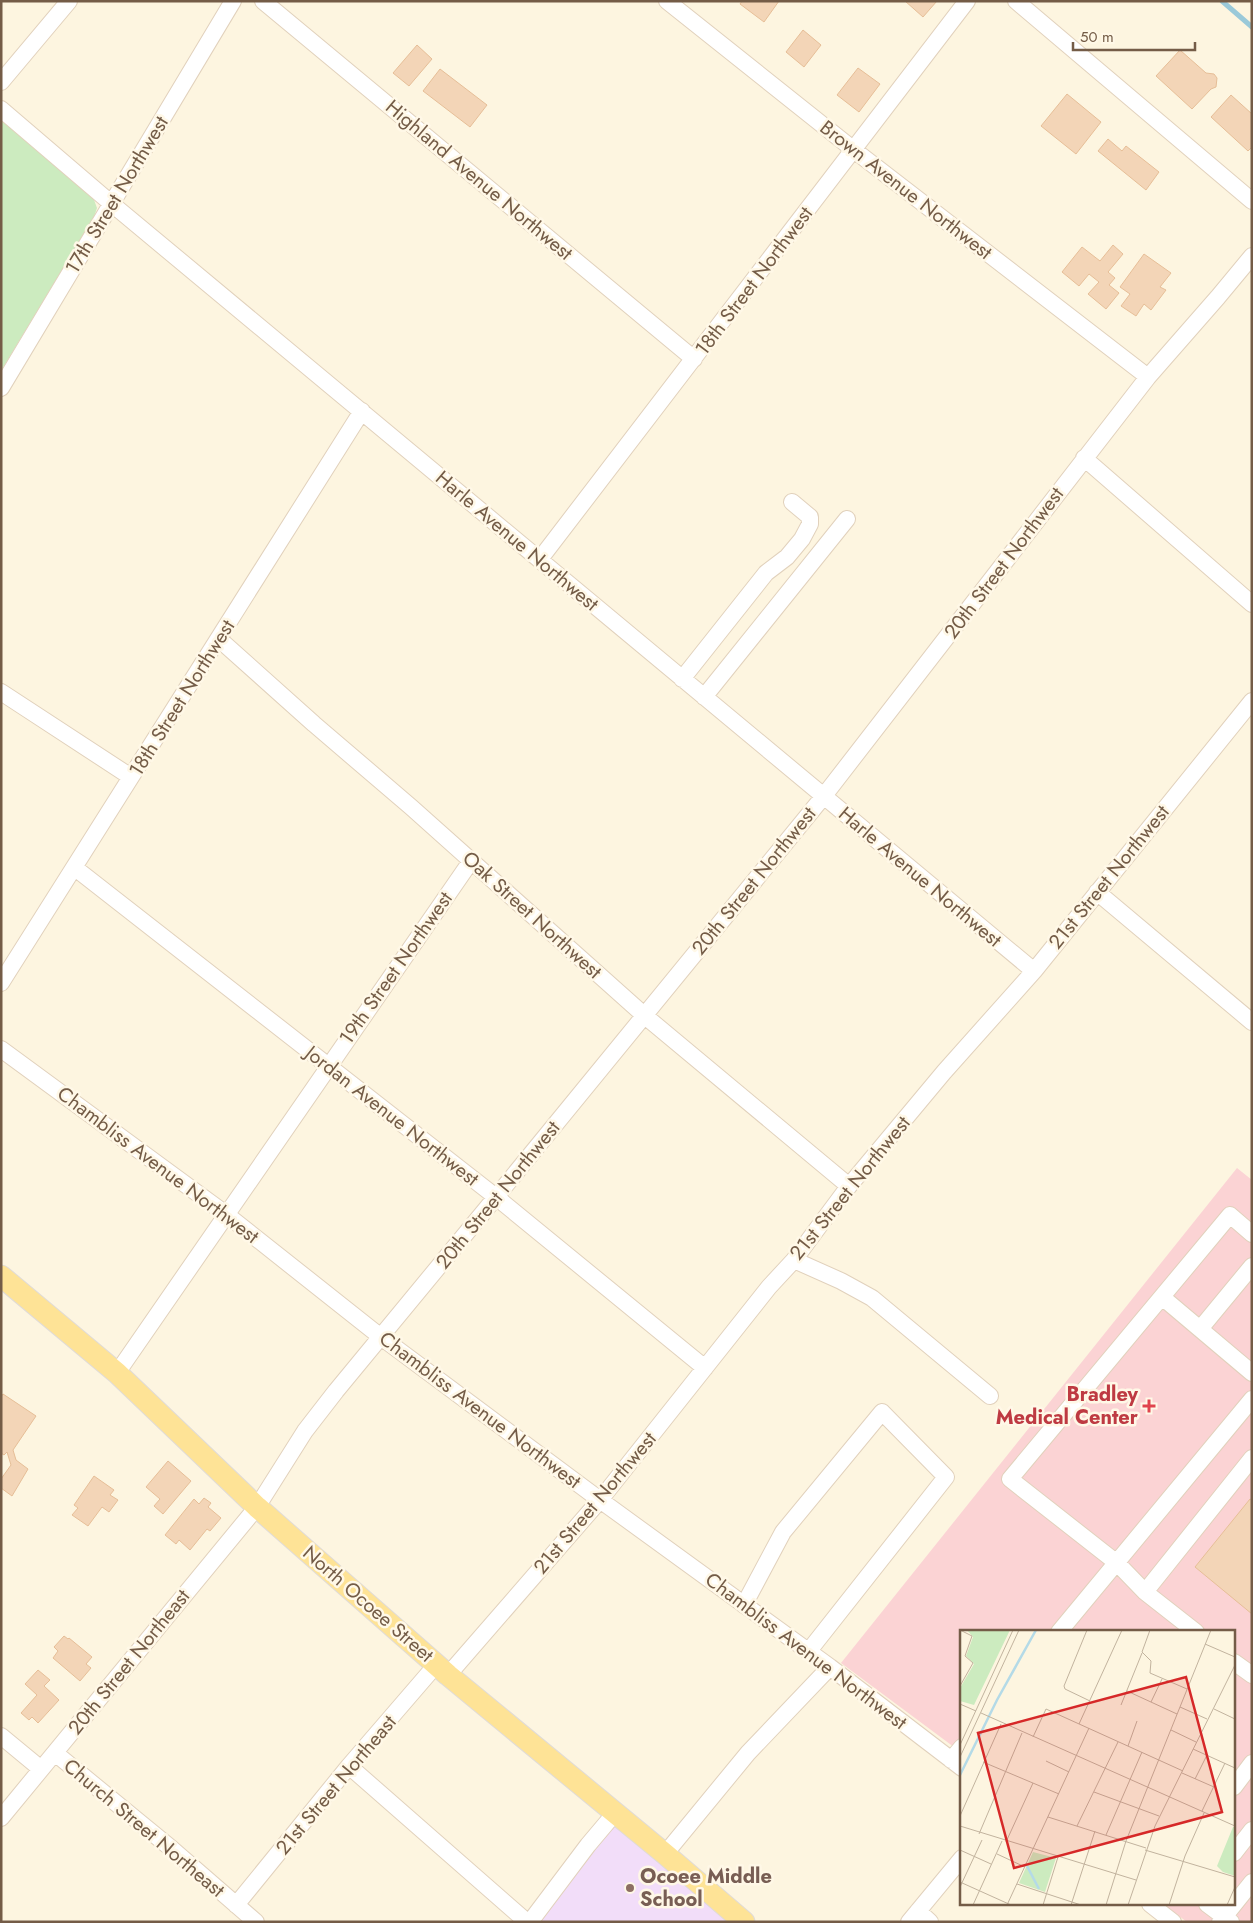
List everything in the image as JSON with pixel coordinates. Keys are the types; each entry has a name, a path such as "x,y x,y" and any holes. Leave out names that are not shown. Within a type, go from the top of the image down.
{"main road":[{"name":"North Ocoee Street","path":"1,1276 117,1373 257,1507 442,1670 666,1854 744,1922"}],"street":[{"path":"1,82 69,1"},
{"name":"17th Street Northwest","path":"1,388 233,1"},
{"name":"Highland Avenue Northwest","path":"263,1 694,359"},
{"name":"Brown Avenue Northwest","path":"667,1 854,150 1148,377"},
{"name":"18th Street Northwest","path":"540,559 967,1"},
{"path":"1016,1 1252,201"},
{"name":"Harle Avenue Northwest","path":"1,109 112,204 1034,971"},
{"name":"20th Street Northwest","path":"257,1507 305,1431 823,797 1148,377 1252,256"},
{"name":"18th Street Northwest","path":"1,983 362,411"},
{"path":"1084,458 1252,604"},
{"path":"682,679 766,573 787,557 802,539 810,524 810,517 792,502"},
{"path":"704,697 847,518"},
{"name":"Oak Street Northwest","path":"219,639 411,807 644,1016 849,1186"},
{"path":"1,692 131,778"},
{"name":"21st Street Northwest","path":"442,1670 600,1500 769,1287 794,1260 849,1186 944,1072 1034,971 1252,701"},
{"name":"19th Street Northwest","path":"117,1373 471,861"},
{"name":"Jordan Avenue Northwest","path":"75,868 496,1197 705,1368"},
{"path":"1097,892 1252,1022"},
{"name":"Chambliss Avenue Northwest","path":"1,1049 227,1215 381,1337 600,1500 830,1667 956,1764"},
{"path":"1193,1630 1145,1592 1117,1563 1010,1479 1230,1215 1252,1234"},
{"path":"794,1260 841,1281 872,1298 990,1396"},
{"path":"1200,1329 1252,1266"},
{"path":"1162,1297 1252,1372"},
{"path":"1061,1630 1252,1399"},
{"path":"744,1605 783,1532 882,1412 946,1477 808,1652"},
{"path":"1145,1592 1247,1476 1252,1458"},
{"name":"20th Street Northeast","path":"1,1818 257,1507"},
{"path":"1236,1663 1252,1675"},
{"path":"666,1854 748,1753 830,1667"},
{"name":"21st Street Northeast","path":"236,1905 350,1766 442,1670"},
{"name":"Church Street Northeast","path":"1,1736 42,1769"},
{"name":"Church Street Northeast","path":"55,1753 172,1849 256,1922"},
{"path":"1236,1784 1252,1763"},
{"path":"350,1766 528,1922 615,1812"},
{"path":"1236,1850 1252,1830"},
{"path":"919,1918 960,1861"},
{"path":"1236,1905 1252,1882"},
{"path":"1153,1906 1173,1922"},
{"path":"1209,1906 1225,1920 1235,1906"}],"shaded area":[{"name":"Bradley Medical Center","path":"1237,1168 1252,1180 1252,1922 1187,1922 1166,1906 1236,1906 1236,1630 960,1630 960,1752 841,1663"},
{"name":"Ocoee Middle School","path":"615,1813 744,1922 530,1922"}],"green space":[{"path":"1,120 93,197 97,208 94,217 1,371"}],"building":[{"path":"742,1 779,1 764,22 740,4"},
{"path":"905,1 937,1 923,17"},
{"path":"803,30 821,45 804,67 786,52"},
{"path":"417,45 432,59 409,86 393,73"},
{"path":"1180,50 1206,73 1214,74 1217,78 1216,87 1211,89 1192,109 1156,76"},
{"path":"858,68 880,84 859,112 837,95"},
{"path":"440,69 487,105 470,127 423,91"},
{"path":"1067,94 1101,122 1076,154 1041,126"},
{"path":"1231,95 1252,114 1252,147 1248,151 1211,117"},
{"path":"1108,139 1122,151 1126,146 1159,172 1146,190 1098,151"},
{"path":"1113,245 1123,254 1108,272 1115,278 1109,285 1119,293 1106,309 1088,294 1099,282 1089,274 1079,286 1062,272 1082,247 1100,261"},
{"path":"1144,254 1171,273 1160,287 1166,290 1151,310 1144,304 1136,316 1121,306 1130,294 1120,287"},
{"path":"3,1394 36,1416 13,1450 16,1460 28,1469 12,1496 1,1488 1,1479 11,1465 7,1452 4,1455 1,1453 1,1397"},
{"path":"168,1461 191,1481 163,1514 154,1506 160,1499 146,1487"},
{"path":"94,1476 114,1490 110,1495 118,1500 109,1512 102,1507 88,1526 72,1515 78,1508 74,1505"},
{"path":"204,1498 211,1503 208,1507 221,1518 210,1531 207,1529 190,1550 179,1540 176,1544 165,1535 194,1499 199,1504"},
{"path":"1250,1499 1252,1500 1252,1614 1195,1567"},
{"path":"64,1636 92,1657 86,1664 91,1668 80,1681 53,1658 58,1651 54,1647"},
{"path":"38,1670 50,1680 44,1686 59,1700 38,1723 32,1717 29,1720 21,1713 37,1695 25,1684"}],"waterway":[{"path":"1222,1 1252,27"}],"place":[{"name":"Bradley Medical Center","path":"1149,1406"},
{"name":"Ocoee Middle School","path":"630,1888"}]}
